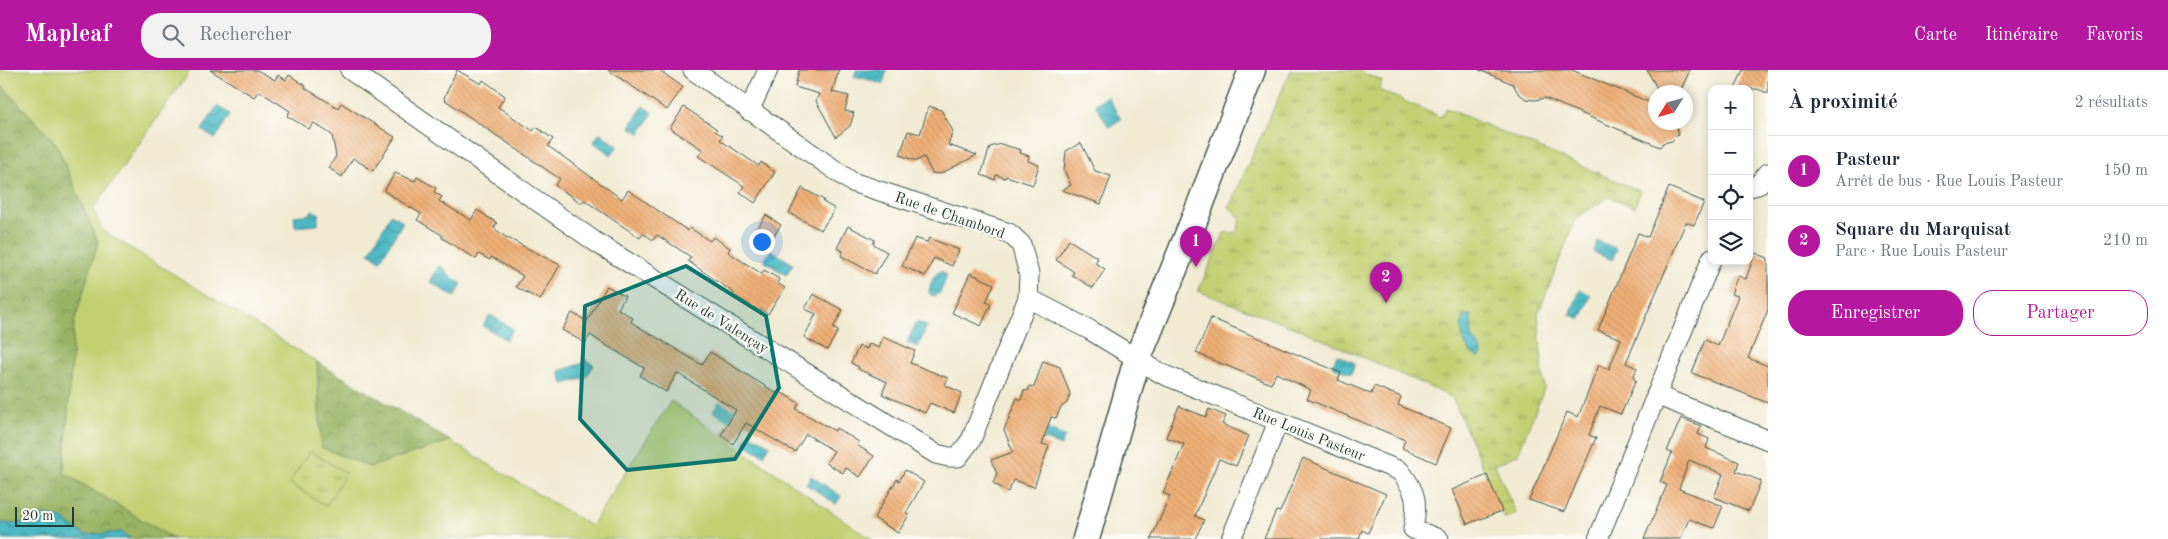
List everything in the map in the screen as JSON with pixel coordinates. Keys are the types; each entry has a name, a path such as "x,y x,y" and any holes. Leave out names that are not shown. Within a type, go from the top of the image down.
{"main road":[{"path":"1086,539 1137,360 1199,208 1252,70"}],"street":[{"name":"Rue de Valençay","path":"350,70 598,243 936,454 958,457 966,449 1028,298"},
{"name":"Rue de Chambord","path":"693,70 852,182 1009,233 1021,244 1029,274 1028,298"},
{"path":"749,111 768,70"},
{"path":"1753,185 1761,182 1768,173"},
{"path":"1598,539 1709,265"},
{"path":"1028,298 1090,330 1137,360"},
{"name":"Rue Louis Pasteur","path":"1137,360 1162,374 1400,471 1415,494 1417,504 1409,534 1439,539"},
{"path":"1656,395 1768,440"},
{"path":"1231,539 1278,422"}],"highlighted area":[{"path":"686,266 766,316 779,388 735,459 627,470 580,419 585,306"}],"green space":[{"path":"0,70 191,70 93,209 103,231 317,362 321,447 369,467 450,441 591,526 671,401 871,539 174,539 64,473 74,323 98,242 56,143 0,84"},
{"path":"1291,70 1357,70 1382,81 1379,90 1441,117 1446,108 1640,191 1635,207 1609,197 1576,218 1538,314 1544,389 1518,454 1495,465 1516,513 1505,518 1452,397 1308,333 1198,291 1224,233 1237,232 1241,218 1229,207"},
{"path":"0,84 56,143 98,242 74,323 64,473 174,539 131,539 121,532 85,535 62,519 46,515 27,522 9,525 0,522"},
{"path":"317,362 450,441 369,467 321,447"},
{"path":"310,451 346,473 326,506 289,483"}],"water":[{"path":"856,70 887,70 883,84 854,76"},
{"path":"1107,96 1121,119 1109,127 1095,104"},
{"path":"217,106 230,114 215,139 202,130"},
{"path":"643,106 653,113 640,134 630,127"},
{"path":"600,133 618,146 611,155 593,142"},
{"path":"312,210 320,214 318,225 295,227 294,216 310,214"},
{"path":"391,214 403,222 380,261 369,253"},
{"path":"1598,241 1617,249 1612,260 1593,252"},
{"path":"771,250 793,264 786,275 764,261"},
{"path":"439,266 462,284 455,297 430,282"},
{"path":"941,271 946,274 946,279 940,293 933,296 929,293 931,283 936,274"},
{"path":"1580,290 1591,295 1581,319 1570,315"},
{"path":"490,315 513,329 506,340 483,326"},
{"path":"1463,315 1471,315 1472,336 1482,351 1482,355 1479,358 1469,351 1466,346 1461,327"},
{"path":"916,322 927,326 918,347 907,343"},
{"path":"1337,355 1355,363 1351,374 1332,366"},
{"path":"584,359 594,365 586,378 563,384 559,371 581,364"},
{"path":"719,402 742,415 736,425 713,412"},
{"path":"1041,427 1065,436 1061,446 1037,437"},
{"path":"750,434 770,445 764,455 744,444"},
{"path":"811,476 841,496 836,504 806,484"},
{"path":"46,515 62,519 85,535 121,532 131,539 0,539 0,522 12,524"}],"building":[{"path":"210,70 257,70 275,80 278,75 286,80 289,75 306,86 305,88 338,108 341,103 395,137 373,171 353,158 342,177 329,168 336,156 332,135 314,123 309,129 287,116 290,111 259,91 254,97"},
{"path":"457,70 481,84 483,80 505,96 498,107 533,131 536,127 553,139 548,146 622,199 628,190 688,231 690,228 710,241 713,237 730,248 728,252 762,274 764,270 779,279 777,283 785,288 768,314 733,295 734,293 688,261 691,257 657,235 653,240 643,233 640,238 584,200 581,203 555,185 560,179 445,100 444,98"},
{"path":"608,70 659,70 683,87 667,110"},
{"path":"799,70 839,70 832,92 849,96 845,111 854,113 850,126 836,137 816,101 819,94 795,87"},
{"path":"1479,70 1572,70 1648,102 1648,130 1678,130 1678,135 1672,141 1663,143 1660,147 1545,98 1526,99 1518,93 1513,84"},
{"path":"1647,70 1690,70 1683,85 1655,85"},
{"path":"1743,70 1768,70 1768,93 1753,89 1753,85 1737,85"},
{"path":"929,106 941,110 953,131 948,145 977,155 940,174 932,173 924,157 916,161 900,155 908,131 920,134"},
{"path":"684,107 717,129 715,131 723,136 720,140 759,166 761,162 775,172 755,203 740,192 744,186 698,156 703,150 670,128"},
{"path":"1081,143 1095,171 1111,176 1101,204 1062,190 1071,185 1064,170 1066,151"},
{"path":"1001,144 1021,150 1020,153 1029,156 1028,161 1039,165 1033,185 1006,176 1005,178 996,175 995,180 981,175 990,147"},
{"path":"395,173 415,181 417,177 436,188 434,192 442,197 439,201 471,220 477,210 497,223 494,228 504,236 560,265 540,300 516,287 523,276 491,257 490,260 479,254 476,259 417,220 421,214 384,191"},
{"path":"1669,187 1704,202 1694,225 1686,222 1626,363 1637,368 1633,378 1636,380 1621,414 1600,406 1589,435 1596,438 1564,512 1529,500 1567,412 1578,417 1599,365 1609,369 1621,339 1598,330 1638,233 1648,237"},
{"path":"802,188 824,200 823,202 835,209 821,230 789,213"},
{"path":"766,215 781,225 770,242 755,232"},
{"path":"848,226 875,240 873,244 887,252 875,274 841,256 843,251 837,248"},
{"path":"915,238 927,242 929,238 959,250 952,266 934,258 925,276 902,266"},
{"path":"1069,240 1098,258 1095,263 1105,269 1093,288 1072,275 1074,272 1056,260"},
{"path":"1755,253 1768,258 1768,310 1748,358 1768,366 1768,403 1692,373 1705,340 1718,346 1738,296 1731,294 1734,285 1738,276 1746,279 1751,265 1753,265"},
{"path":"970,273 994,284 986,302 991,304 981,326 952,313"},
{"path":"607,286 625,296 618,309 633,318 631,322 702,365 710,352 778,394 780,392 799,403 796,409 835,431 836,428 859,442 857,445 874,456 860,477 846,468 843,473 826,463 834,451 806,434 795,452 746,423 733,444 721,435 736,410 677,373 666,392 640,376 644,368 590,335 585,343 562,330 572,313 587,321"},
{"path":"813,294 843,310 833,328 838,331 827,350 804,337 816,314 805,309"},
{"path":"1211,318 1341,373 1338,380 1371,394 1374,386 1401,397 1398,405 1451,428 1436,463 1402,448 1405,440 1307,399 1311,390 1276,373 1271,384 1196,353"},
{"path":"883,337 915,351 910,363 948,378 945,385 962,393 954,413 930,403 925,413 882,394 887,382 858,369 859,367 851,363 859,346 867,349 869,344 879,348"},
{"path":"1043,361 1060,367 1070,394 1067,403 1061,407 1056,418 1051,417 1042,444 1049,446 1034,487 1014,480 1008,492 993,483 997,473 991,460 1013,452 1004,430 1017,398 1021,400 1024,390 1028,391 1029,386 1034,387"},
{"path":"1179,406 1206,417 1209,409 1226,416 1222,424 1249,436 1236,466 1219,459 1195,516 1204,520 1195,539 1151,539 1170,496 1163,493 1184,444 1166,437"},
{"path":"1681,418 1701,426 1698,434 1709,439 1706,448 1739,462 1736,471 1761,481 1749,511 1714,497 1723,474 1689,460 1679,489 1723,506 1714,528 1689,519 1680,539 1644,539 1667,485 1660,482 1672,453 1667,451"},
{"path":"1303,458 1386,494 1368,533 1362,530 1359,539 1264,539 1276,511 1280,512"},
{"path":"905,470 924,482 906,513 909,515 898,533 874,518 897,479 899,481"},
{"path":"1487,475 1502,511 1467,524 1452,490"}],"place":[{"name":"Pasteur","path":"1196,267"},
{"name":"Square du Marquisat","path":"1386,303"}]}
